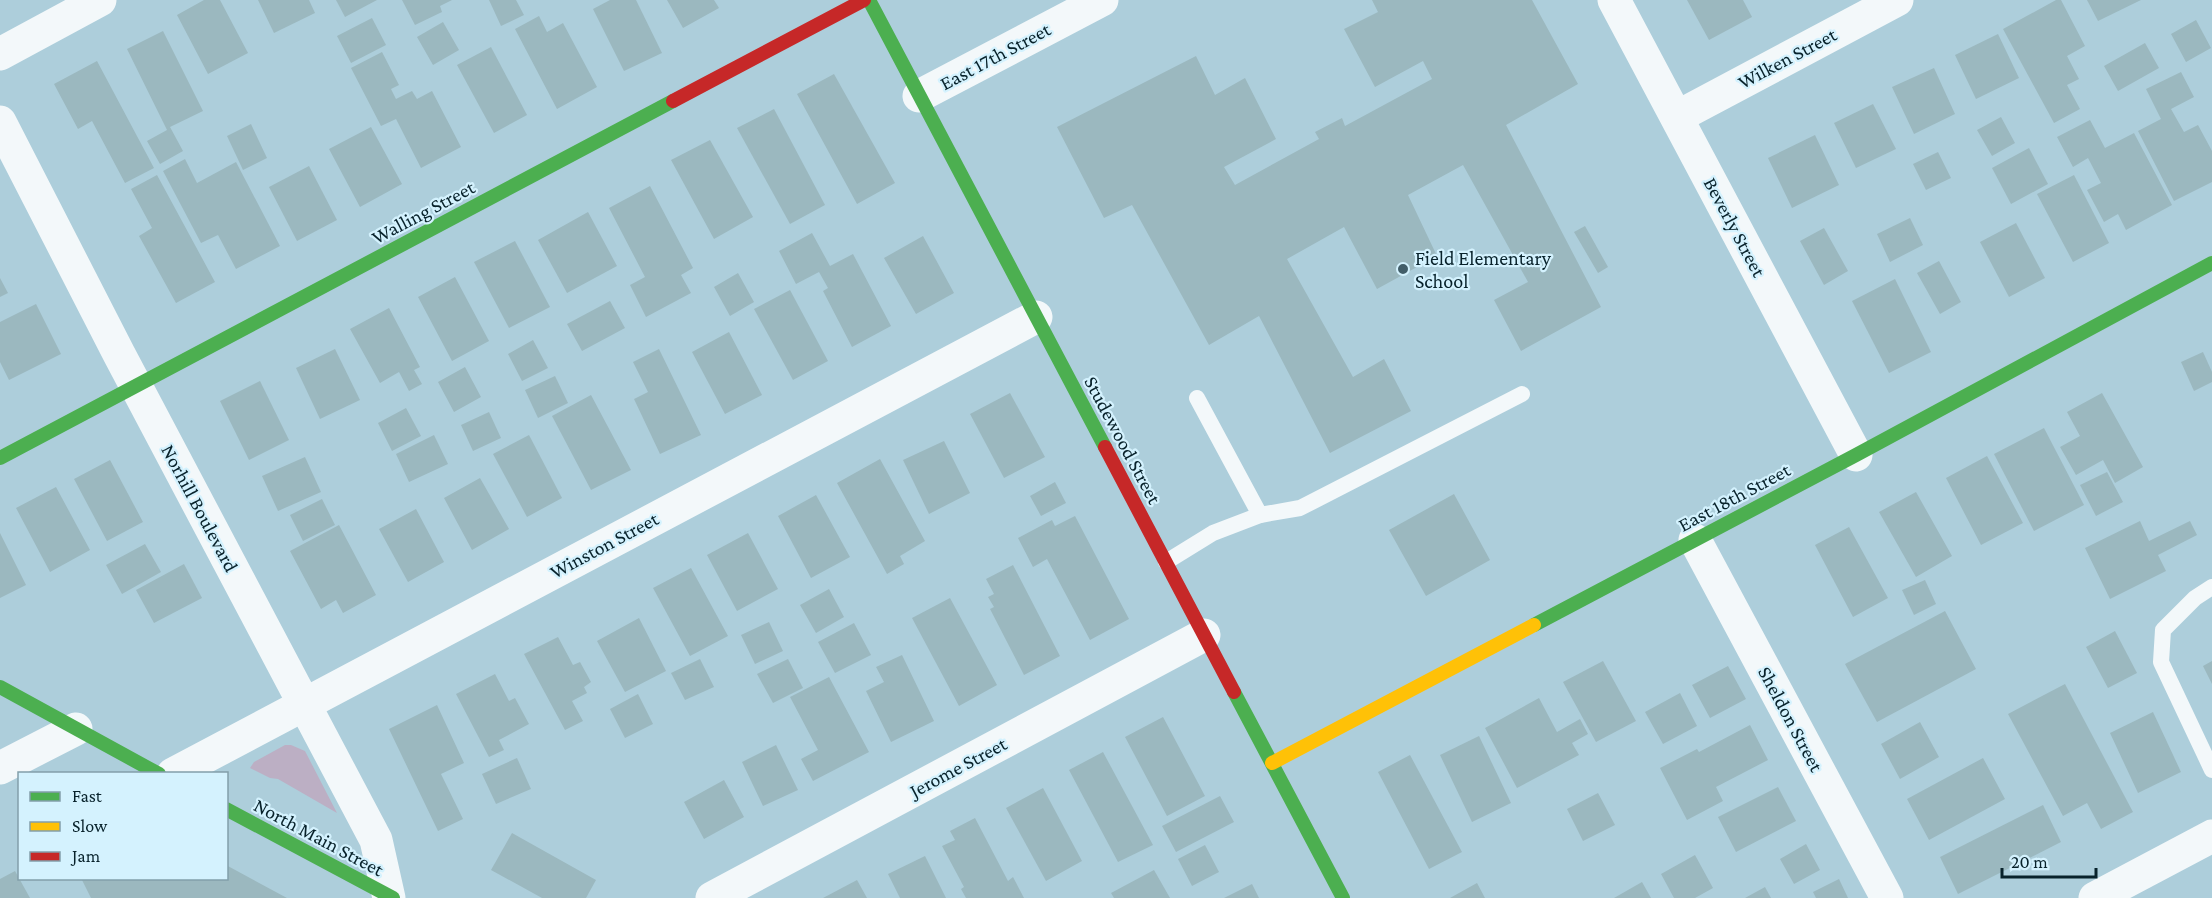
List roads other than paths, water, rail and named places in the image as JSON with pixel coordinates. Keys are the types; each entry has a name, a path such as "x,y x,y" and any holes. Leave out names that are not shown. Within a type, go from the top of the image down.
{"street":[{"path":"0,54 100,0"},
{"name":"Walling Street","path":"0,458 864,0"},
{"name":"Studewood Street","path":"869,0 1343,898"},
{"name":"East 17th Street","path":"919,96 1102,0"},
{"name":"Beverly Street","path":"1614,0 1856,455"},
{"name":"Wilken Street","path":"1677,117 1896,0"},
{"name":"Norhill Boulevard","path":"0,122 136,386 376,840 390,897"},
{"name":"East 18th Street","path":"1272,763 1856,455 2212,263"},
{"name":"Winston Street","path":"177,772 1036,317"},
{"name":"Sheldon Street","path":"1695,540 1887,898"},
{"name":"Jerome Street","path":"712,898 1204,635"},
{"path":"0,687 155,772"},
{"path":"0,768 76,729"},
{"name":"North Main Street","path":"228,811 390,897"},
{"path":"2095,898 2212,836"}],"lane":[{"path":"1166,562 1213,533 1260,515 1300,508 1522,394"},
{"path":"1197,398 1260,515"},
{"path":"2212,587 2195,598 2163,630 2161,662 2212,770"}],"place":[{"name":"Field Elementary School","path":"1403,269"}]}
